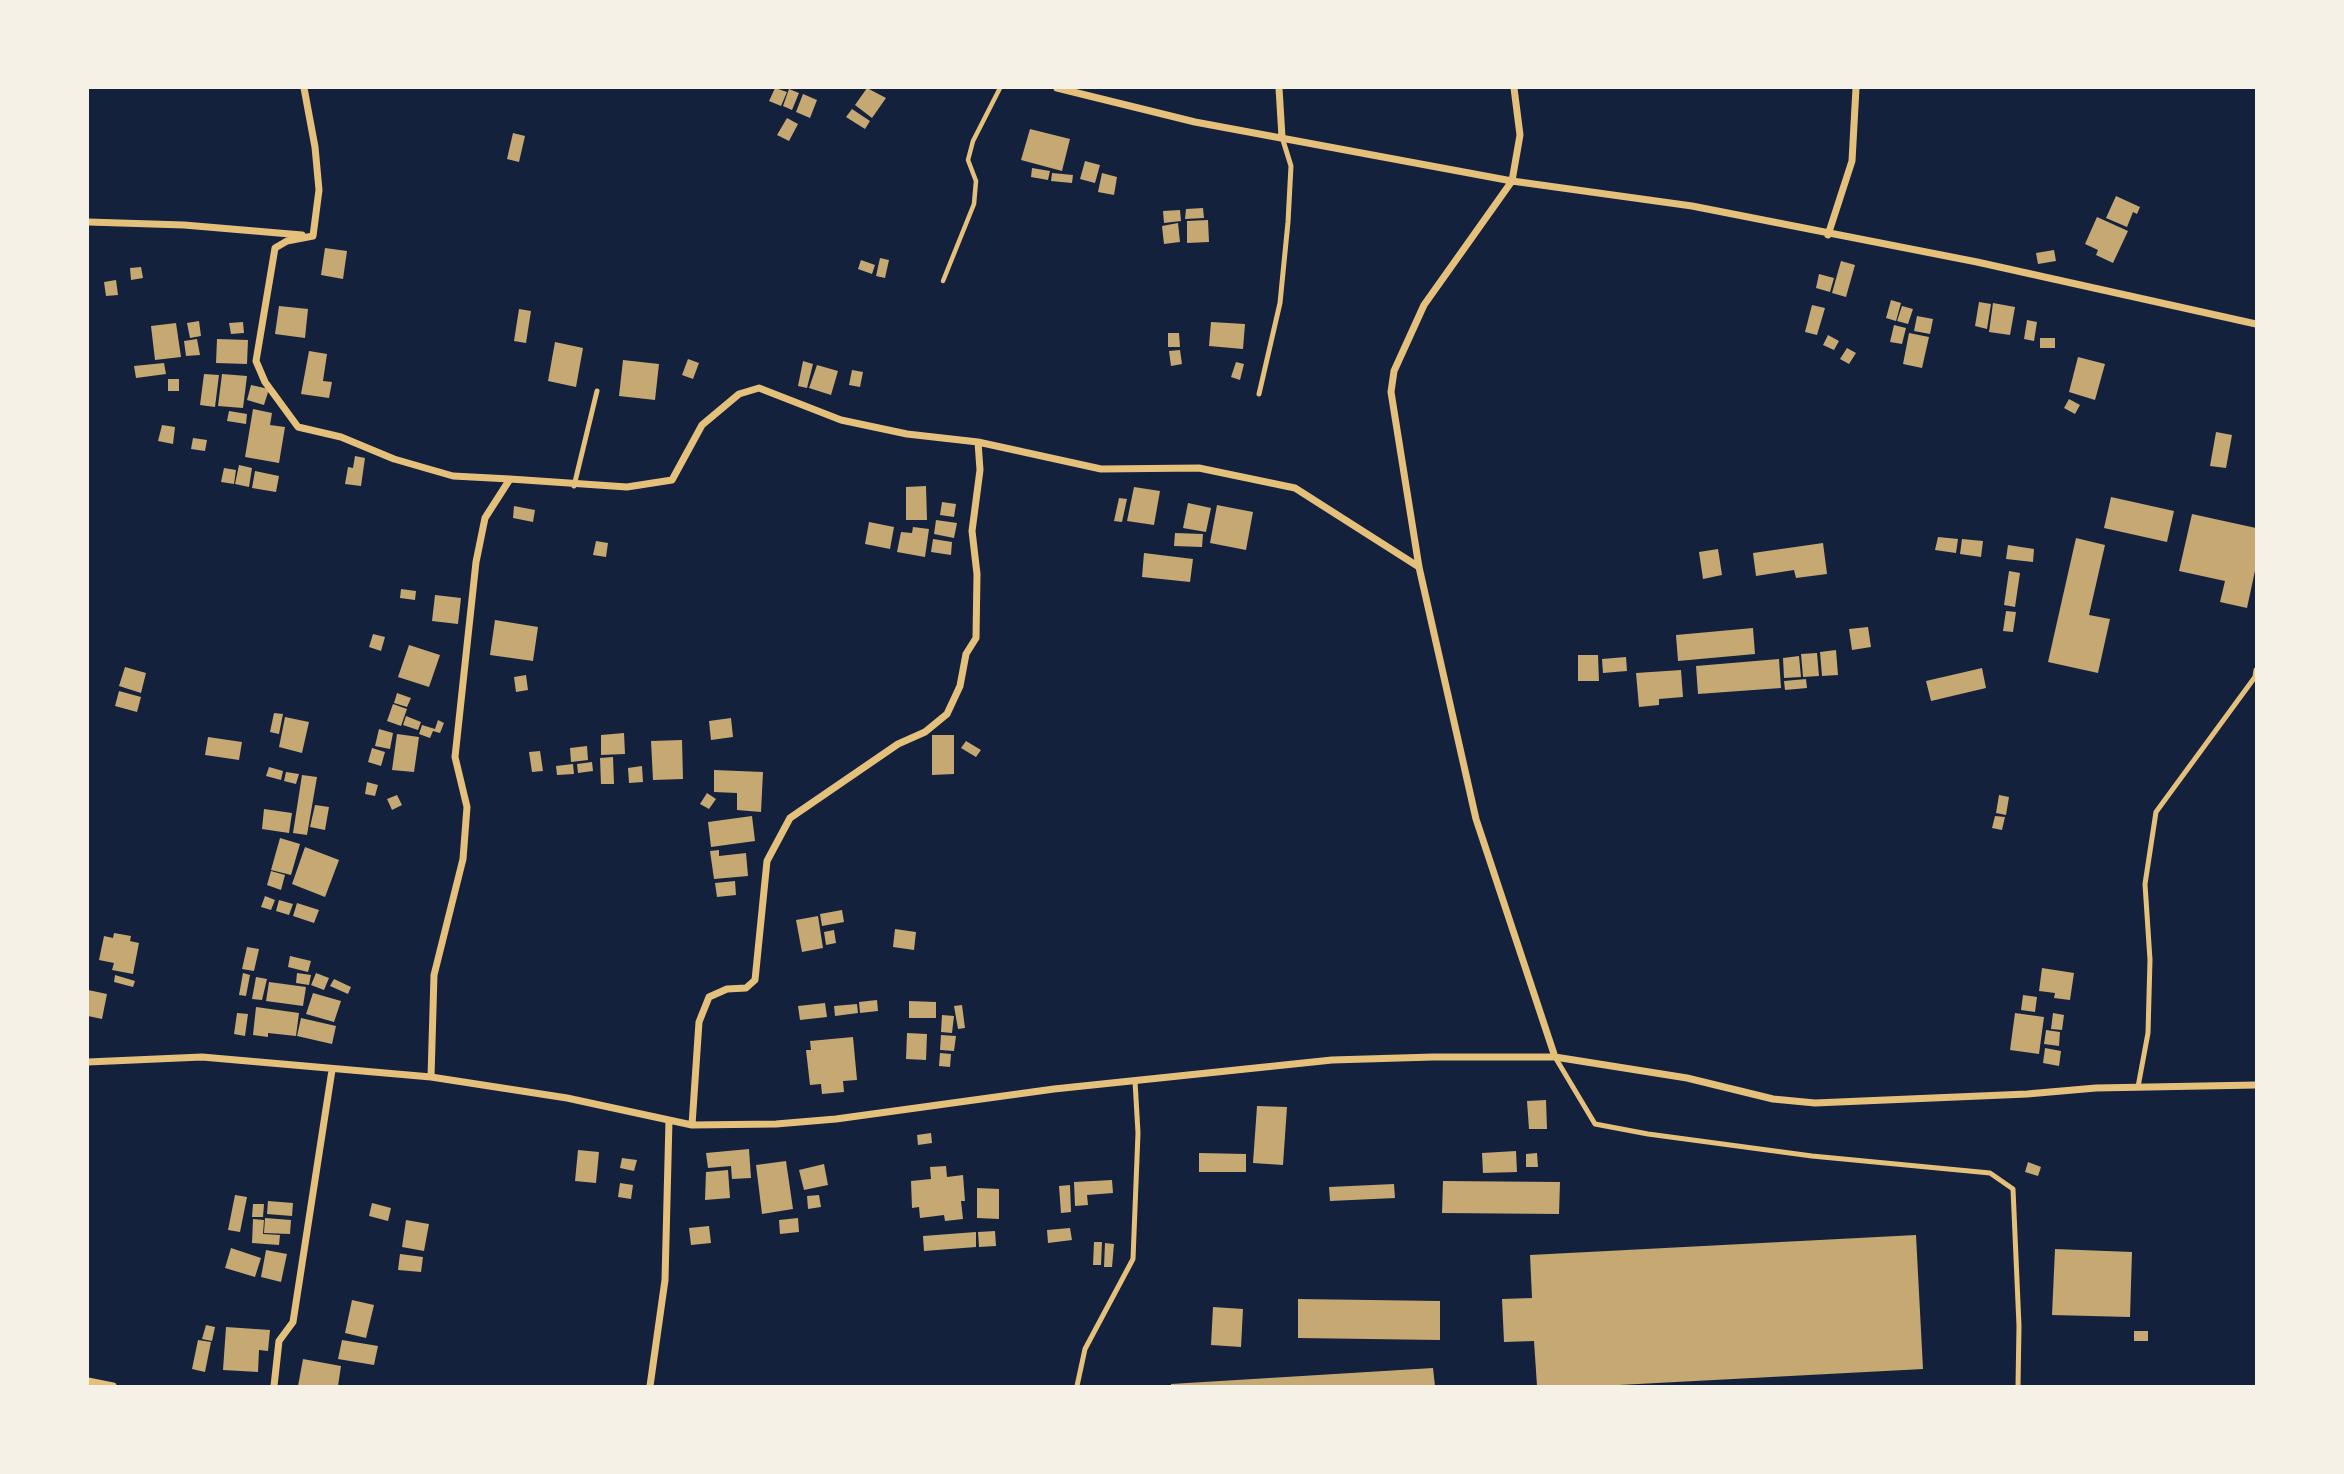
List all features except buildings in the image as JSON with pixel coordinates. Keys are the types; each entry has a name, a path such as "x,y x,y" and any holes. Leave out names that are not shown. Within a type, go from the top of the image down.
{"street":[{"path":"304,88 315,147 319,190 313,236"},
{"path":"1057,88 1195,122 1512,181 1692,206 1990,265 2256,324"},
{"path":"1279,88 1282,137"},
{"path":"1514,88 1520,135 1512,181 1424,305 1394,371 1391,392 1419,567 1476,819 1555,1057"},
{"path":"1828,235 1852,161 1856,88"},
{"path":"88,222 184,225 313,236"},
{"path":"313,236 287,241 275,248 256,361 265,382 298,427 341,437 394,459 453,476 627,487 672,480 702,425 739,394 759,388 841,420 907,434 978,442 1101,469 1199,468 1295,488 1419,567"},
{"path":"692,1125 699,1021 709,997 727,989 746,988 755,980 767,861 790,818 898,744 925,732 947,714 960,686 966,654 976,638 977,574 972,531 980,470 978,442"},
{"path":"431,1077 434,975 463,859 467,807 455,757 476,562 485,518 510,479"},
{"path":"88,1062 202,1057 431,1077 567,1098 692,1125 836,1119 978,1097 1332,1060 1555,1057 1629,1067 1773,1099 1815,1103 2138,1087 2256,1085"},
{"path":"275,1387 279,1341 293,1322 332,1070"},
{"path":"650,1387 665,1280 669,1120"},
{"path":"88,1381 113,1387"}],"lane":[{"path":"1259,394 1280,303 1288,222 1292,166 1282,137"},
{"path":"574,485 597,391"},
{"path":"2138,1087 2148,1034 2150,960 2145,884 2156,812 2255,677 2256,670"},
{"path":"1555,1057 1595,1124 1648,1135 1812,1156 1990,1173 2013,1189 2018,1387"},
{"path":"1077,1387 1086,1349 1133,1259 1138,1133 1135,1081"}],"path":[{"path":"943,281 974,204 976,181 968,160 973,141 1000,88"}]}
